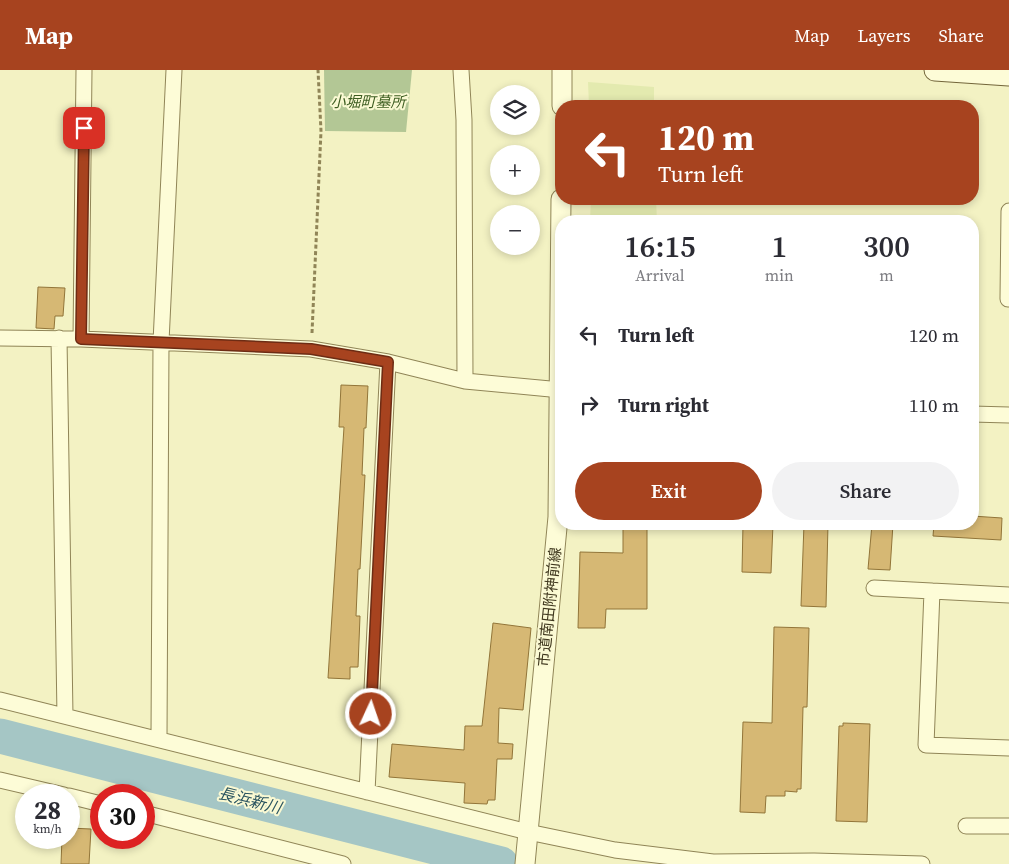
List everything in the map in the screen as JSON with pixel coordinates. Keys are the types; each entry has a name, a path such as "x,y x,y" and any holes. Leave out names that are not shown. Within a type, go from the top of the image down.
{"main road":[{"path":"935,70 1009,75"}],"street":[{"path":"81,339 84,70"},
{"path":"159,738 161,342 174,70"},
{"path":"461,70 464,120 466,380"},
{"path":"562,70 562,100"},
{"path":"1008,291 1009,211"},
{"path":"0,338 59,338 311,349 388,362 466,380 555,389"},
{"path":"59,338 65,716"},
{"path":"367,792 388,362"},
{"path":"979,414 1009,415"},
{"name":"市道南田附神前線","path":"525,864 557,530"},
{"path":"874,588 1009,595"},
{"path":"932,591 926,744 1009,748"},
{"path":"0,700 159,738 528,832 615,850 713,862 814,861 922,864"},
{"path":"0,780 17,784"},
{"path":"155,816 343,864"},
{"path":"966,826 1009,826"}],"path":[{"path":"311,349 321,130 318,70"}],"green space":[{"name":"小堀町墓所","path":"324,70 412,70 406,132 325,131"},
{"path":"588,82 654,87 654,100 589,100"},
{"path":"591,205 656,205 657,215 590,215"}],"building":[{"path":"38,287 65,288 63,316 55,316 54,329 36,328"},
{"path":"341,385 368,386 366,428 364,428 362,475 365,475 356,616 360,616 358,667 350,667 350,679 328,678 344,427 339,427"},
{"path":"979,516 1002,518 1001,540 933,536 934,530 979,530"},
{"path":"623,530 647,530 647,609 606,609 605,628 578,628 580,552 623,553"},
{"path":"743,530 773,530 771,573 742,572"},
{"path":"804,530 828,530 826,607 801,606"},
{"path":"871,530 893,530 890,570 868,569"},
{"path":"493,623 531,628 523,710 499,708 498,743 513,744 512,759 497,759 495,800 488,800 487,804 464,803 465,783 389,777 392,744 464,750 465,726 482,726"},
{"path":"774,627 809,628 807,707 803,707 801,789 797,789 797,792 785,791 785,796 766,796 765,813 740,812 743,722 772,723"},
{"path":"843,723 870,724 867,822 836,821 839,726 843,726"},
{"path":"80,828 90,829 89,864 61,864 62,849 80,849"}],"waterway":[{"name":"長浜新川","path":"0,736 501,864"}],"route":[{"path":"84,128 81,339 311,349 388,362 371,714"}]}
